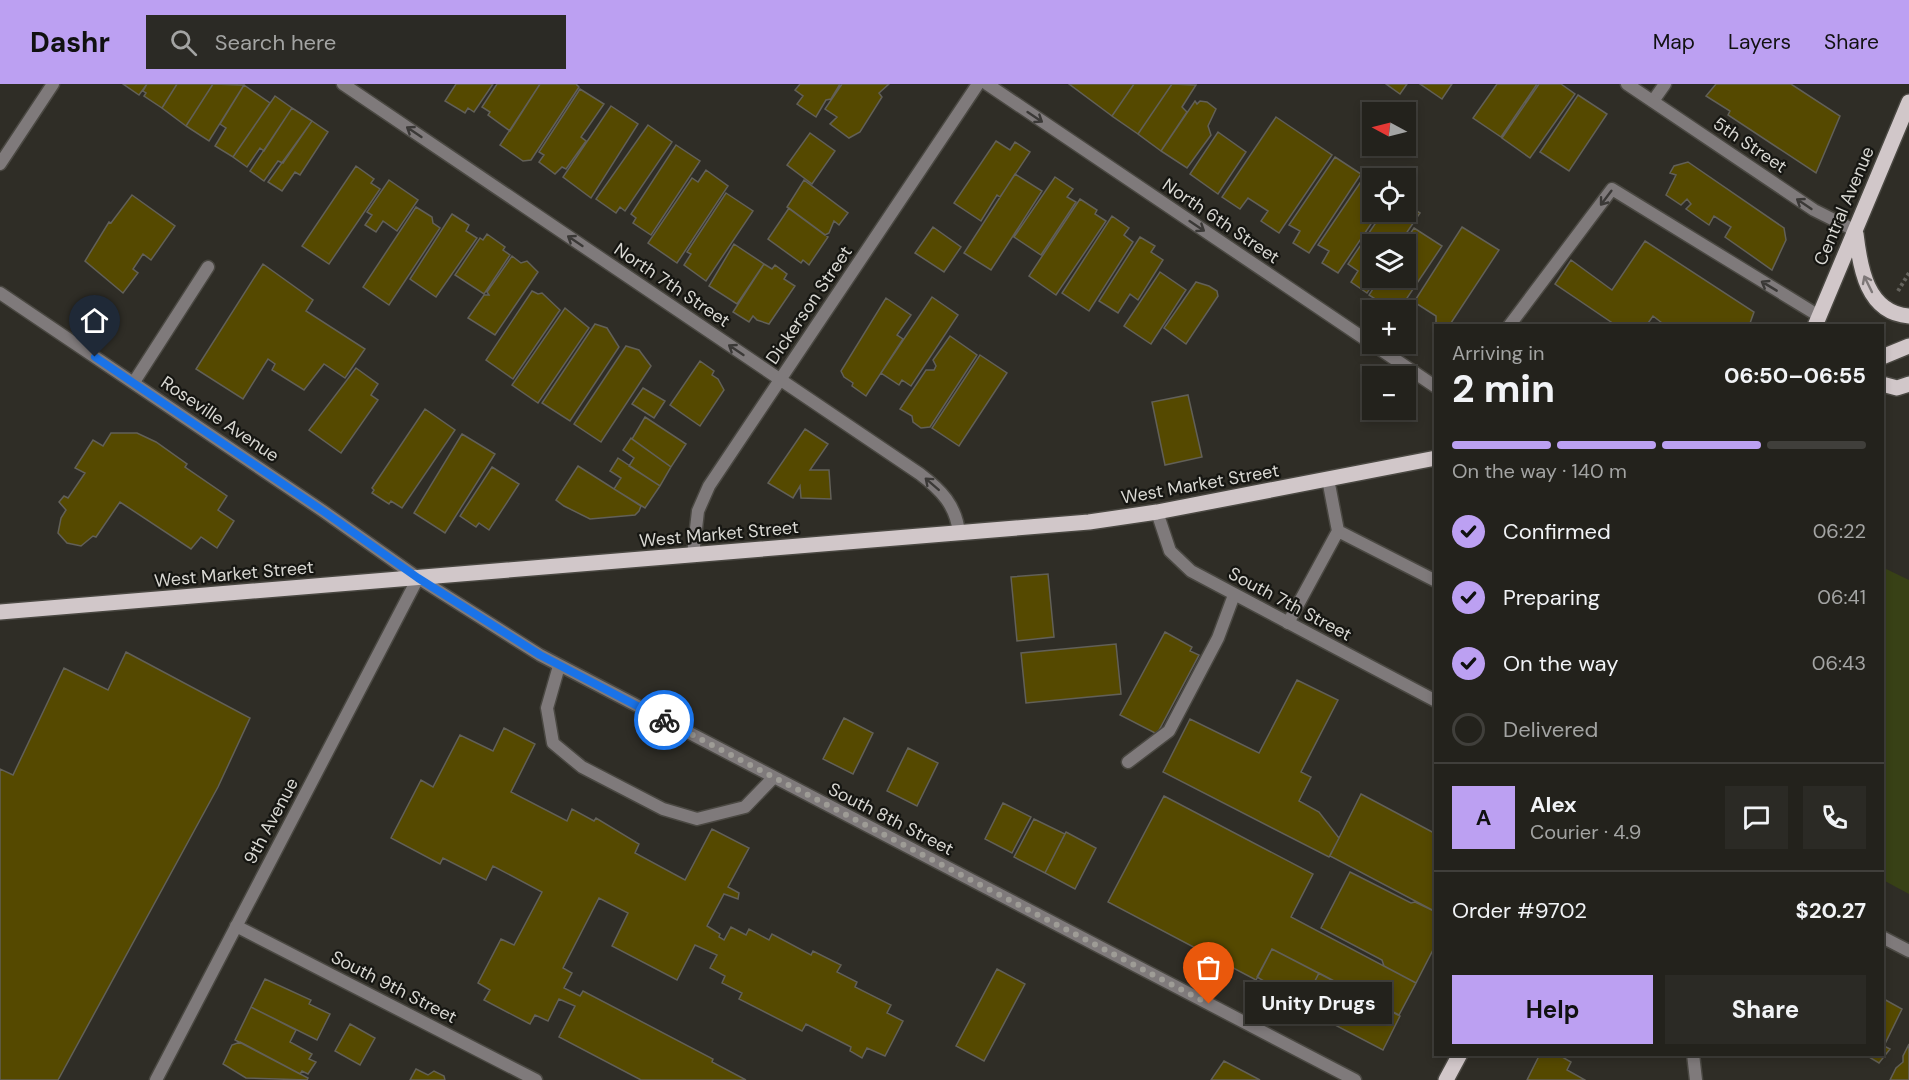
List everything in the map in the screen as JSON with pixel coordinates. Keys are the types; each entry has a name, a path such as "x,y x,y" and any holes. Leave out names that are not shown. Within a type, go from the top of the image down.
{"main road":[{"name":"Central Avenue","path":"1817,321 1909,102"},
{"path":"1856,231 1860,266 1869,290 1884,308 1900,316 1909,316"},
{"path":"1884,356 1909,346"},
{"path":"1884,385 1897,388 1909,384"},
{"name":"West Market Street","path":"0,612 1097,521 1157,512 1434,458"},
{"path":"1446,1080 1459,1056"}],"street":[{"path":"0,164 53,84"},
{"name":"North 7th Street","path":"343,84 934,485 953,508 959,533"},
{"name":"Dickerson Street","path":"693,555 698,512 709,486 978,84"},
{"name":"North 6th Street","path":"987,84 1434,386"},
{"name":"5th Street","path":"1627,84 1814,210 1856,231"},
{"path":"1653,101 1665,84"},
{"path":"1511,324 1612,189 1817,321"},
{"path":"134,382 208,267"},
{"name":"Roseville Avenue","path":"0,293 134,382 418,578"},
{"path":"1288,623 1338,531 1328,479"},
{"name":"South 7th Street","path":"1157,512 1170,550 1191,571 1434,700"},
{"path":"1338,531 1434,580"},
{"name":"South 8th Street","path":"418,578 559,666 1354,1080"},
{"name":"9th Avenue","path":"156,1080 418,578"},
{"path":"1128,762 1169,731 1218,638 1234,595"},
{"path":"559,666 547,708 553,743 582,767 663,809 697,819 745,807 773,778"},
{"name":"South 9th Street","path":"236,926 536,1080"},
{"path":"1884,938 1909,951"},
{"path":"1693,1056 1696,1080"}],"path":[{"path":"1894,297 1909,273"}],"green space":[{"path":"1884,568 1909,580 1909,894 1884,881"}],"building":[{"path":"123,84 147,84 139,95"},
{"path":"147,84 177,84 162,108 144,96 146,93 143,91"},
{"path":"177,84 213,84 186,126 162,108"},
{"path":"213,84 244,85 209,141 186,126"},
{"path":"456,84 493,84 474,112 468,108 465,113 445,101"},
{"path":"497,84 540,84 510,131 488,115 490,112 482,107"},
{"path":"540,84 576,84 579,87 531,160 523,161 500,145"},
{"path":"800,84 840,84 831,99 826,100 816,117 797,104 803,96 795,90"},
{"path":"842,84 889,84 879,93 882,97 860,132 849,138 830,124 837,117 825,109"},
{"path":"1069,84 1134,84 1112,116"},
{"path":"1134,84 1172,84 1138,134 1112,116"},
{"path":"1172,84 1196,85 1182,107 1187,112 1161,151 1138,134"},
{"path":"1386,84 1407,84 1400,94"},
{"path":"1420,84 1452,84 1442,99"},
{"path":"1497,84 1537,84 1501,137 1473,118"},
{"path":"1539,84 1561,84 1575,94 1530,158 1502,138"},
{"path":"1716,84 1791,84 1840,116 1816,173 1728,115 1730,111 1706,96"},
{"path":"244,85 270,103 233,157 215,146 226,128 220,124"},
{"path":"580,89 604,104 581,137 586,141 566,169 562,167 555,174 539,162 544,155 539,152"},
{"path":"1578,95 1607,114 1569,171 1540,152"},
{"path":"275,96 292,108 264,151 260,148 247,167 233,157"},
{"path":"1195,101 1197,104 1200,101 1207,102 1216,109 1208,126 1211,135 1187,168 1161,151"},
{"path":"611,106 638,124 591,198 563,177"},
{"path":"292,108 312,121 283,163 278,161 264,181 250,171"},
{"path":"1276,117 1332,155 1279,233 1261,221 1268,211 1248,198 1240,209 1222,197"},
{"path":"312,121 328,132 300,175 295,172 282,191 268,182"},
{"path":"648,125 672,142 625,211 620,207 616,213 596,199"},
{"path":"1218,132 1246,152 1218,194 1190,174"},
{"path":"810,133 835,151 812,184 787,165"},
{"path":"996,141 1010,150 1015,142 1030,152 1000,197 997,195 981,221 954,203"},
{"path":"676,145 700,161 651,235 633,223 636,218 631,214"},
{"path":"1335,157 1361,174 1309,253 1293,243 1300,231 1289,225"},
{"path":"1688,162 1784,228 1786,240 1772,270 1725,237 1731,227 1714,216 1709,225 1686,209 1691,204 1687,199 1681,205 1666,195 1676,175 1670,173 1674,166"},
{"path":"356,166 374,179 371,183 380,189 329,264 302,246"},
{"path":"706,170 728,186 677,263 648,243 692,178 698,182"},
{"path":"1015,174 1042,191 991,270 964,253"},
{"path":"1055,177 1073,189 1067,197 1076,202 1041,255 1014,237"},
{"path":"389,180 418,200 397,231 383,221 376,232 365,225 372,215 367,212"},
{"path":"804,180 848,213 839,225 834,221 829,233 825,235 787,207"},
{"path":"1362,180 1362,222 1372,222 1362,234 1338,273 1322,263 1329,251 1318,245"},
{"path":"726,193 753,211 706,281 684,265 691,254 687,252"},
{"path":"132,195 175,226 151,260 143,254 133,269 138,273 123,293 85,261 109,222 111,223"},
{"path":"1080,199 1097,210 1095,214 1106,221 1056,295 1029,276"},
{"path":"416,207 432,217 433,223 440,228 389,305 363,287"},
{"path":"789,208 828,237 809,265 803,260 801,263 768,239"},
{"path":"452,214 469,225 466,231 477,238 436,297 410,279"},
{"path":"1112,216 1129,228 1124,235 1133,242 1089,311 1062,293"},
{"path":"1376,222 1414,222 1406,234 1368,234"},
{"path":"933,227 961,247 944,272 915,253"},
{"path":"1462,227 1499,250 1450,324 1437,324 1436,316 1416,303 1415,300"},
{"path":"1414,228 1442,246 1416,285 1416,234 1410,234"},
{"path":"487,234 505,247 503,250 510,255 484,294 455,275 480,238 483,240"},
{"path":"1140,237 1155,246 1151,252 1163,260 1138,300 1130,294 1118,313 1099,301"},
{"path":"1645,241 1754,312 1750,324 1663,324 1653,316 1647,324 1614,324 1555,284 1571,260 1612,290"},
{"path":"1362,243 1362,288 1370,288 1367,293 1351,282 1358,271 1348,264"},
{"path":"734,244 764,264 737,304 709,286"},
{"path":"512,256 521,263 527,261 538,272 495,335 468,318 484,295 489,295 487,292"},
{"path":"263,264 313,300 306,311 365,349 345,378 324,364 304,390 272,370 275,364 268,359 243,399 196,369"},
{"path":"764,264 772,269 775,265 787,274 784,279 795,286 769,324 753,316 749,322 733,312"},
{"path":"1160,272 1186,290 1151,344 1124,326"},
{"path":"1196,282 1217,291 1218,296 1186,344 1164,328"},
{"path":"1374,288 1414,288 1406,300 1377,300 1369,295"},
{"path":"532,291 542,293 560,310 513,379 486,360"},
{"path":"932,297 958,315 911,386 902,380 899,385 881,373"},
{"path":"886,298 911,315 897,335 903,339 866,396 852,386 853,383 844,377 841,371"},
{"path":"565,308 589,328 538,403 512,385"},
{"path":"595,324 607,328 619,347 570,421 542,403"},
{"path":"950,336 977,355 930,427 921,428 913,422 912,416 900,409 926,370 934,370 936,366 933,360"},
{"path":"626,346 639,350 651,366 601,442 574,424"},
{"path":"980,355 1007,373 959,446 932,428"},
{"path":"700,361 714,371 712,375 718,379 724,390 700,426 670,405"},
{"path":"356,368 378,384 371,395 378,400 341,453 309,430"},
{"path":"643,388 665,401 654,418 632,404"},
{"path":"1188,395 1202,457 1165,465 1152,402"},
{"path":"425,409 455,430 402,508 391,501 389,504 372,493 374,490 372,488"},
{"path":"645,417 686,444 671,467 632,439"},
{"path":"805,429 828,444 810,470 829,470 831,499 801,498 800,486 793,498 768,483"},
{"path":"111,433 137,433 156,442 187,464 185,467 227,496 218,510 234,521 217,548 201,537 191,549 120,502 96,537 93,536 81,546 67,543 58,533 61,518 66,510 59,502 64,496 68,498 85,473 75,468 93,440 103,446"},
{"path":"462,434 495,454 445,533 414,513"},
{"path":"631,438 671,467 660,486 629,466 634,458 623,450"},
{"path":"618,458 660,486 645,508 614,489 621,478 610,471"},
{"path":"578,466 641,506 639,511 635,515 590,519 564,506 556,500"},
{"path":"492,467 519,484 489,530 479,523 476,527 460,516"},
{"path":"1048,574 1054,637 1017,641 1011,577"},
{"path":"1165,632 1192,647 1190,651 1199,655 1157,734 1120,715"},
{"path":"1116,644 1121,694 1026,703 1021,653"},
{"path":"126,652 250,718 218,787 58,1080 0,1080 0,769 13,775 64,668 108,690"},
{"path":"1297,680 1338,700 1301,772 1311,777 1299,801 1319,812 1339,838 1329,857 1163,772 1190,719 1259,753"},
{"path":"844,718 873,733 853,774 823,759"},
{"path":"504,728 535,744 511,792 567,821 572,809 594,821 596,818 639,844 635,853 685,880 712,829 749,848 728,887 739,893 738,899 724,894 707,926 720,934 719,937 724,940 731,927 746,935 749,929 769,940 772,934 811,955 813,951 841,965 837,972 857,982 855,987 891,1005 887,1013 903,1021 885,1056 867,1048 862,1058 850,1051 851,1047 806,1024 802,1031 739,999 742,993 722,983 725,976 710,968 717,955 695,945 677,980 612,946 628,913 599,898 563,968 572,973 564,988 580,996 583,991 713,1059 712,1062 746,1080 641,1080 559,1037 575,1006 559,999 548,1021 535,1015 530,1024 484,1000 490,990 478,983 501,939 514,945 542,892 493,866 486,880 443,858 440,864 391,838 421,780 433,787 460,735 493,751"},
{"path":"908,748 938,763 917,806 887,791"},
{"path":"1361,794 1434,833 1434,911 1330,856"},
{"path":"1164,796 1313,874 1291,917 1416,983 1399,1015 1272,949 1256,980 1108,902"},
{"path":"1003,803 1031,817 1012,853 985,839"},
{"path":"1034,819 1065,834 1045,873 1014,857"},
{"path":"1066,832 1096,848 1075,889 1045,873"},
{"path":"1350,872 1411,903 1415,902 1434,911 1434,948 1416,983 1384,966 1382,960 1321,928"},
{"path":"1272,949 1319,973 1303,1004 1293,999 1291,1003 1266,990 1269,984 1257,977"},
{"path":"997,969 1025,984 984,1061 956,1046"},
{"path":"1319,973 1359,994 1357,999 1367,1004 1369,1000 1400,1016 1383,1050 1312,1013 1313,1010 1303,1004"},
{"path":"265,979 311,1000 309,1004 330,1014 317,1040 251,1007"},
{"path":"1884,999 1902,1009 1884,1046"},
{"path":"251,1007 296,1030 290,1042 312,1054 309,1059 316,1062 308,1074 302,1071 300,1074 235,1040"},
{"path":"350,1024 375,1038 360,1065 335,1051"},
{"path":"240,1042 308,1078 307,1080 246,1078 223,1064 232,1045"},
{"path":"1909,1044 1909,1080 1890,1080 1896,1068 1903,1062 1903,1056"},
{"path":"1884,1046 1890,1049 1879,1063 1867,1056 1884,1056"},
{"path":"1539,1056 1560,1056 1571,1062 1567,1070 1585,1080 1527,1080"},
{"path":"1224,1061 1260,1080 1211,1080"},
{"path":"416,1069 428,1075 434,1071 444,1076 445,1080 410,1080"}],"way so far":[{"path":"664,720 1209,1004"}],"place":[{"name":"Unity Drugs","path":"1209,1004"}],"route":[{"path":"95,357 418,578 559,666 664,720"}]}
